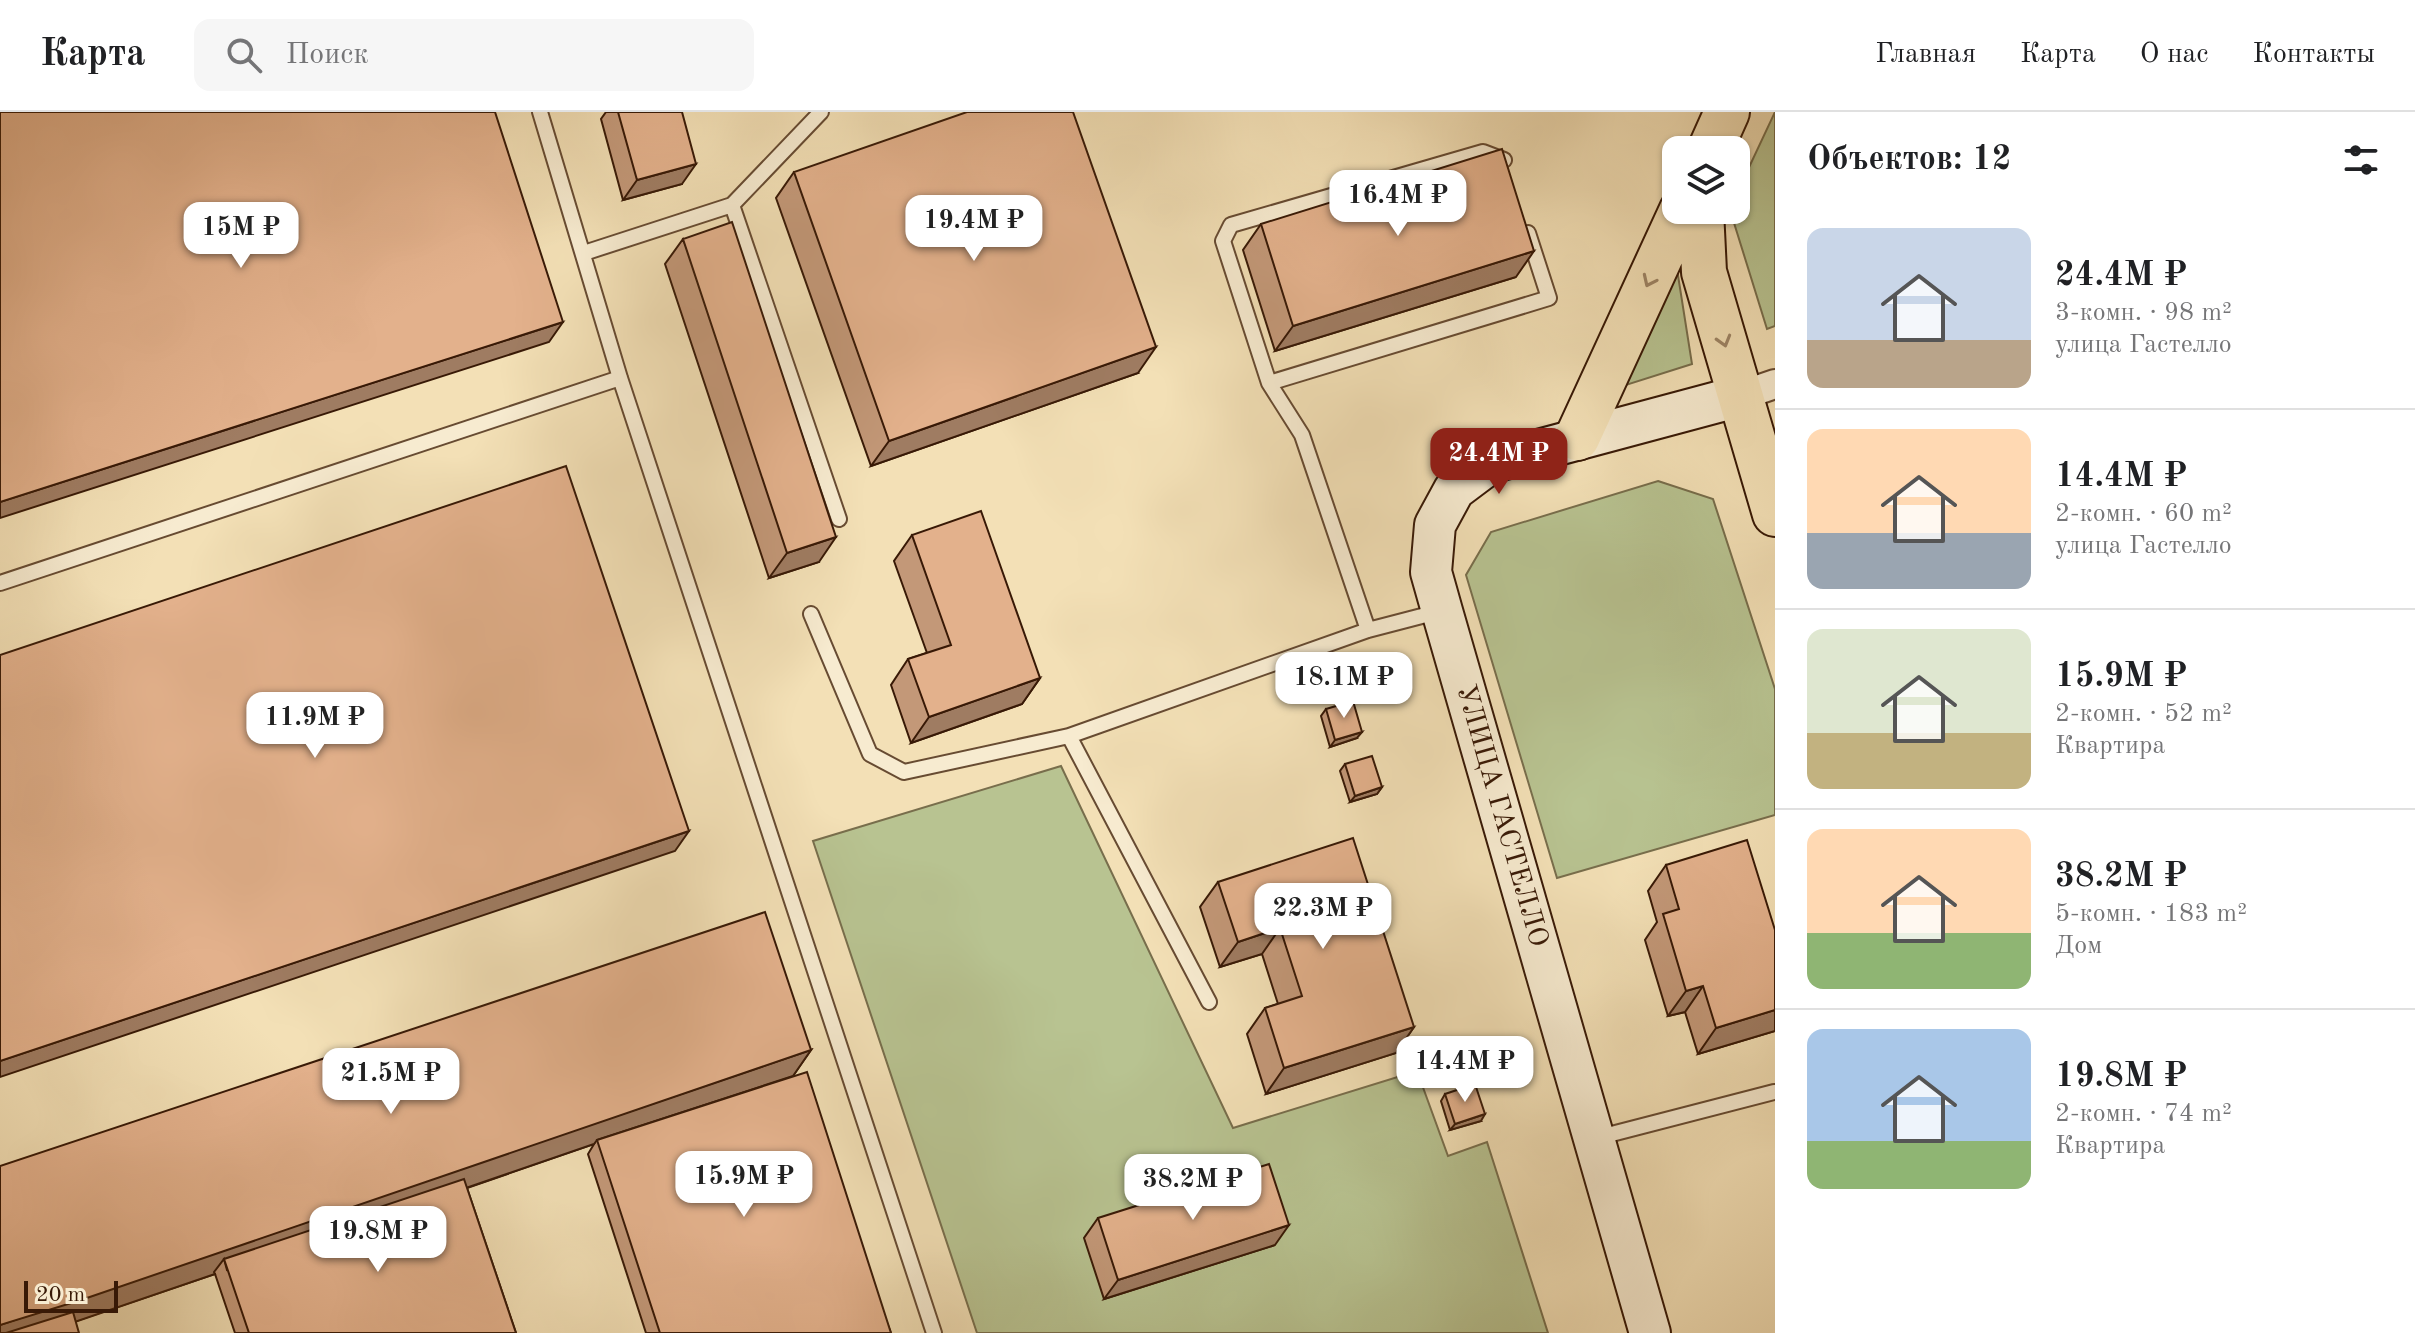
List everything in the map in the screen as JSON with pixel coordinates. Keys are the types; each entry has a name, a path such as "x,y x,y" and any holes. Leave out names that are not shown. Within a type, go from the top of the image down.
{"main road":[{"path":"1716,136 1727,112"},
{"path":"1577,438 1676,224"},
{"path":"1702,224 1704,272 1758,390 1775,514"},
{"name":"УЛИЦА ГАСТЕЛЛО","path":"1650,1333 1431,572 1435,525 1454,490 1490,463 1758,390"}],"lane":[{"path":"540,112 620,378 934,1333"},
{"path":"584,253 732,205 821,112"},
{"path":"1368,630 1302,435 1269,383 1223,241 1231,225 1483,152 1503,159 1508,173"},
{"path":"732,205 839,519"},
{"path":"1269,383 1549,298 1522,215"},
{"path":"0,583 620,378"},
{"path":"811,614 870,754 904,772 1069,736 1368,630 1442,611"},
{"path":"1069,736 1209,1002"},
{"path":"1594,1139 1774,1092"}],"green space":[{"path":"1775,112 1775,326 1767,329 1734,224 1750,224 1750,165"},
{"path":"1677,269 1692,364 1626,385"},
{"path":"1658,481 1713,499 1775,689 1775,815 1557,878 1466,575 1491,532"},
{"path":"1061,766 1233,1128 1417,1071 1448,1156 1487,1142 1548,1333 977,1333 813,841"}],"building":[{"path":"0,112 495,112 563,322 0,502"},
{"path":"618,112 682,112 696,164 637,180"},
{"path":"967,112 1073,112 1156,347 889,441 794,172"},
{"path":"1502,149 1534,251 1293,326 1261,224"},
{"path":"732,222 836,537 787,553 683,239"},
{"path":"566,466 689,831 0,1061 0,655"},
{"path":"981,511 1040,678 929,717 908,659 951,645 912,535"},
{"path":"1353,701 1362,732 1335,740 1326,709"},
{"path":"1372,756 1382,787 1355,796 1345,764"},
{"path":"1353,838 1414,1027 1284,1068 1265,1008 1302,996 1280,928 1238,942 1218,882"},
{"path":"1747,840 1775,930 1775,1010 1716,1028 1703,986 1686,991 1663,914 1679,909 1666,865"},
{"path":"765,912 811,1050 0,1325 0,1166"},
{"path":"807,1072 891,1333 660,1333 597,1140"},
{"path":"1475,1084 1485,1114 1455,1124 1445,1094"},
{"path":"1269,1164 1289,1225 1118,1280 1098,1218"},
{"path":"464,1179 516,1333 249,1333 224,1259"},
{"path":"73,1312 79,1333 6,1333"}]}
